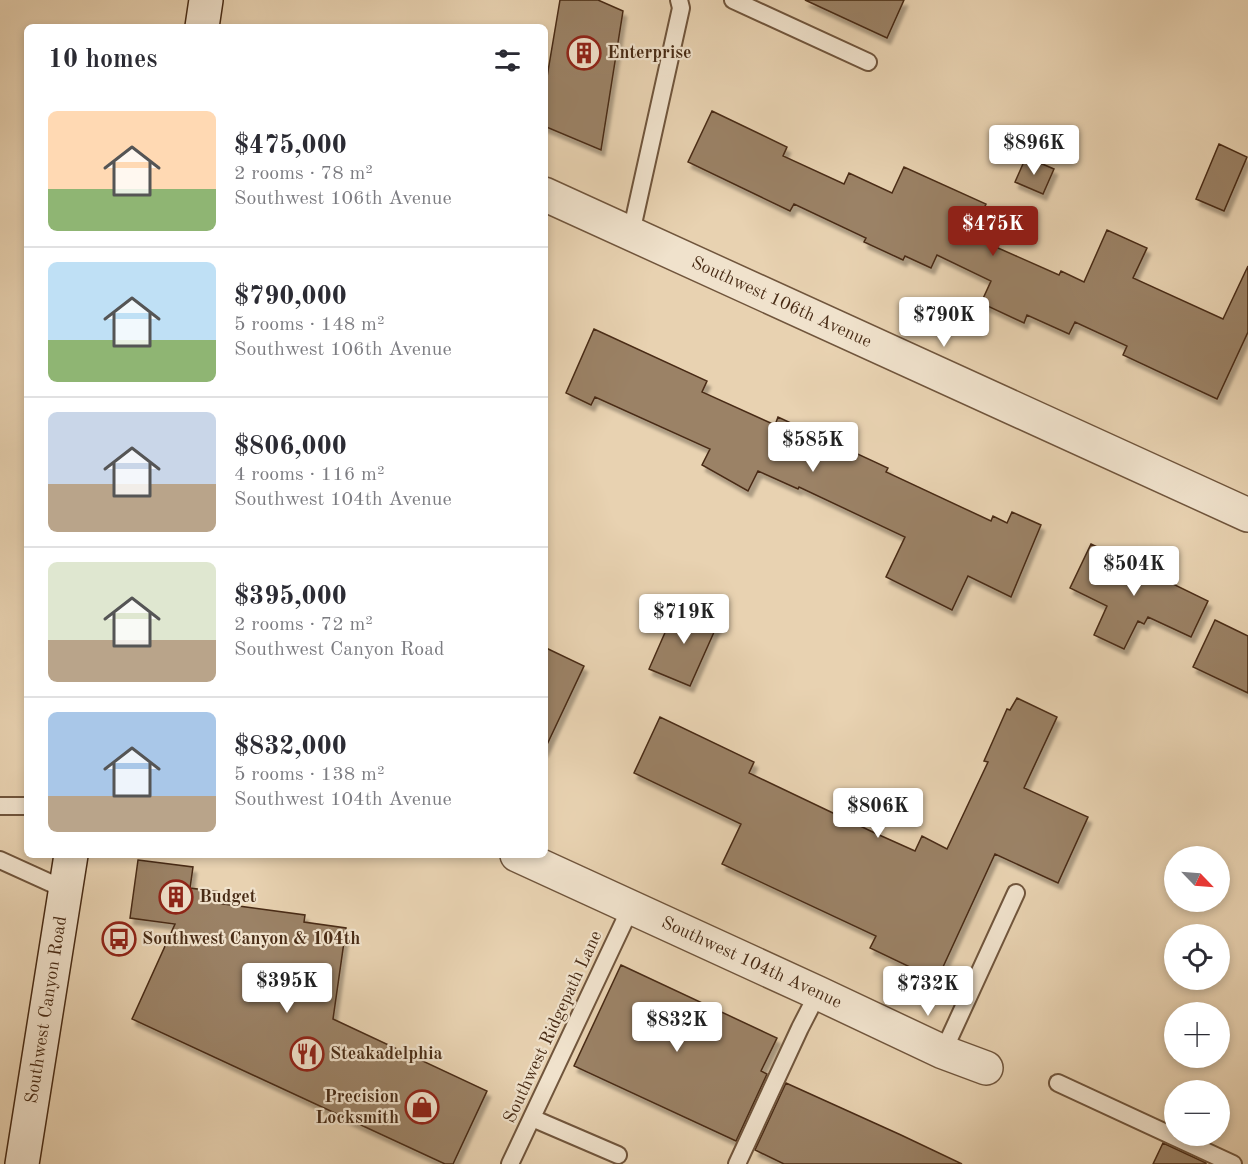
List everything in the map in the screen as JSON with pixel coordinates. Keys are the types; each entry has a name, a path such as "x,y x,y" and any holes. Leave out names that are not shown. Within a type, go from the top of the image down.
{"street":[{"path":"202,24 206,0"},
{"name":"Southwest 106th Avenue","path":"548,196 1248,515"},
{"name":"Southwest Canyon Road","path":"22,1164 71,858"},
{"name":"Southwest 104th Avenue","path":"524,858 943,1052 986,1068"}],"lane":[{"path":"631,233 681,8 679,0"},
{"path":"733,0 868,62"},
{"path":"0,806 24,807"},
{"path":"0,860 66,890"},
{"path":"943,1052 1016,892"},
{"name":"Southwest Ridgepath Lane","path":"510,1164 630,907"},
{"path":"737,1164 818,993"},
{"path":"1058,1083 1233,1164"},
{"path":"532,1118 618,1155"}],"building":[{"name":"Enterprise","path":"560,0 598,0 623,11 601,150 548,128 548,71"},
{"path":"805,0 904,0 887,38"},
{"path":"712,111 787,147 783,156 844,184 849,173 892,193 904,167 986,204 971,236 1059,275 1061,271 1084,282 1107,230 1147,248 1133,278 1223,319 1248,266 1248,332 1217,399 1123,355 1127,346 1075,322 1069,334 1027,315 1024,323 981,303 991,281 937,255 931,268 905,256 903,260 864,242 866,238 794,204 790,211 688,162"},
{"path":"1219,144 1247,157 1224,211 1196,199"},
{"path":"1026,157 1054,169 1043,194 1015,182"},
{"path":"594,329 707,381 702,392 775,425 778,417 888,468 886,472 991,521 993,516 1007,523 1012,512 1041,525 1011,597 968,576 952,610 886,577 905,537 799,487 798,489 758,471 748,491 702,465 710,449 595,397 591,405 566,393"},
{"path":"1091,544 1208,601 1191,637 1148,617 1144,624 1138,621 1124,649 1094,635 1107,606 1070,588"},
{"path":"678,603 719,621 690,686 649,669"},
{"path":"1215,620 1248,636 1248,693 1193,667"},
{"path":"548,649 584,666 548,742"},
{"path":"1017,698 1057,717 1024,788 1088,817 1058,883 995,854 937,980 870,948 876,936 722,864 741,824 634,773 660,717 754,762 749,773 877,834 915,851 922,836 947,849 988,762 984,761 1007,709 1010,710"},
{"path":"138,860 193,867 190,888 220,892 217,903 305,915 304,922 346,928 333,1019 487,1091 453,1164 445,1164 132,1019 175,924 130,918"},
{"path":"621,965 777,1038 761,1071 767,1074 736,1141 574,1066"},
{"path":"786,1083 962,1164 784,1164 755,1150"},
{"path":"1163,1143 1164,1146 1169,1146 1206,1163 1206,1164 1153,1164"}],"place":[{"name":"Enterprise","path":"584,53"},
{"name":"Budget","path":"176,897"},
{"name":"Southwest Canyon & 104th","path":"119,939"},
{"name":"Steakadelphia","path":"307,1054"},
{"name":"Precision Locksmith","path":"422,1107"}]}
